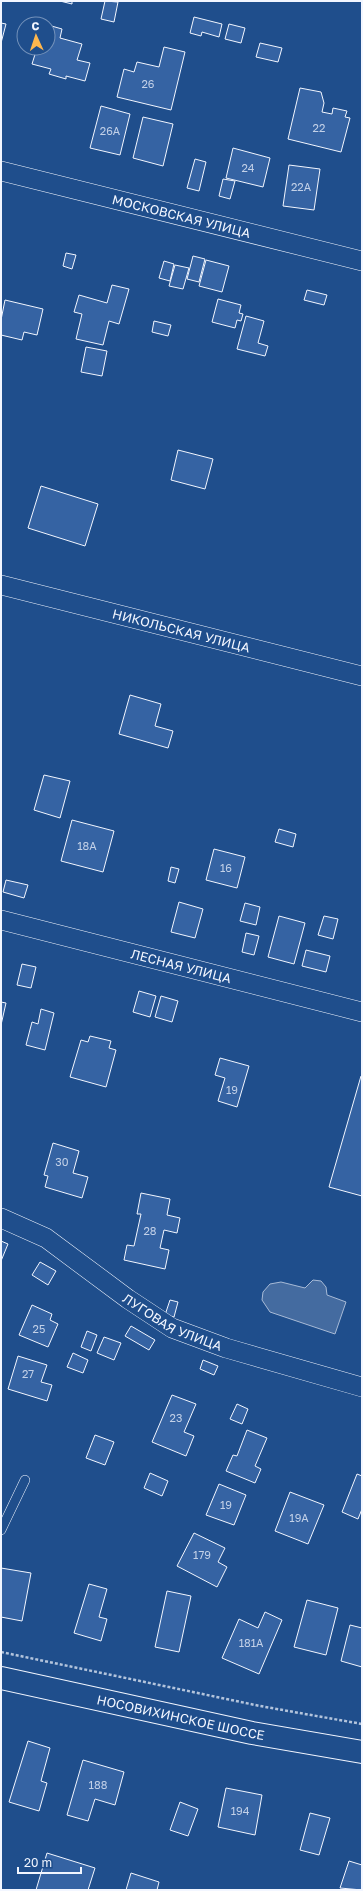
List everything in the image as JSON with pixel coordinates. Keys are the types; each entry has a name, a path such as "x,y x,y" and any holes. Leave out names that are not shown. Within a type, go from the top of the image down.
{"main road":[{"name":"НОСОВИХИНСКОЕ ШОССЕ","path":"1,1678 252,1733 362,1752"}],"street":[{"name":"МОСКОВСКАЯ УЛИЦА","path":"1,171 362,261"},
{"name":"НИКОЛЬСКАЯ УЛИЦА","path":"1,585 362,676"},
{"name":"ЛЕСНАЯ УЛИЦА","path":"1,920 362,1012"},
{"name":"ЛУГОВАЯ УЛИЦА","path":"1,1218 46,1238 128,1300 172,1328 226,1348 362,1387"}],"lane":[{"path":"1,1530 25,1480"}],"path":[{"path":"1,1652 252,1704 362,1724"}],"water":[{"path":"313,1280 321,1281 326,1287 327,1295 346,1302 335,1334 270,1312 262,1300 263,1292 270,1284 281,1282 305,1288"}],"building":[{"path":"60,1 72,1 72,4"},
{"path":"105,1 118,2 114,22 101,19"},
{"path":"194,17 222,24 219,37 202,32 201,36 190,33"},
{"path":"1,23 6,24 1,43"},
{"path":"229,24 245,28 241,43 225,39"},
{"path":"56,27 62,29 60,38 82,44 77,60 90,63 85,81 66,76 66,79 49,74 51,69 32,64 34,56 56,56"},
{"path":"260,43 282,48 278,62 256,57"},
{"path":"164,47 185,52 171,110 117,97 124,69 134,72 137,62 159,67"},
{"path":"300,88 321,92 324,103 322,112 332,114 333,108 347,111 345,117 350,118 341,152 288,139"},
{"path":"101,106 130,114 120,155 90,148"},
{"path":"143,117 173,124 163,166 133,158"},
{"path":"233,148 270,158 263,187 226,178"},
{"path":"195,159 206,162 199,191 187,188"},
{"path":"289,165 320,169 314,210 283,206"},
{"path":"223,179 235,181 230,199 219,196"},
{"path":"66,253 76,255 72,269 63,266"},
{"path":"193,256 205,259 199,282 187,279"},
{"path":"206,260 229,266 222,292 199,286"},
{"path":"164,261 174,264 170,281 159,278"},
{"path":"175,265 189,268 183,289 169,286"},
{"path":"112,285 129,289 119,324 109,321 103,345 76,339 82,314 74,312 79,295 107,303"},
{"path":"307,290 327,295 324,305 304,300"},
{"path":"218,299 241,305 239,313 243,314 241,321 237,320 235,328 212,322"},
{"path":"5,300 43,309 37,335 24,332 22,340 1,335 1,320"},
{"path":"246,316 264,321 258,343 268,346 265,356 237,349"},
{"path":"154,321 171,325 168,336 152,332"},
{"path":"86,347 107,351 102,376 81,372"},
{"path":"178,450 213,459 205,489 171,480"},
{"path":"41,486 98,504 85,546 28,528"},
{"path":"130,695 161,704 155,726 173,731 168,748 119,734"},
{"path":"44,775 70,781 60,818 34,810"},
{"path":"72,820 114,831 103,872 61,861"},
{"path":"279,829 296,834 293,847 275,842"},
{"path":"214,849 245,857 237,888 206,880"},
{"path":"171,867 179,869 175,883 168,881"},
{"path":"6,880 28,885 24,898 3,892"},
{"path":"179,902 203,909 195,938 171,932"},
{"path":"245,903 260,907 256,925 240,921"},
{"path":"279,916 305,923 294,964 268,957"},
{"path":"324,916 338,919 333,939 318,935"},
{"path":"246,933 259,936 254,955 242,952"},
{"path":"306,950 330,956 326,972 302,966"},
{"path":"22,964 36,967 31,988 17,985"},
{"path":"139,991 156,996 150,1017 133,1012"},
{"path":"161,996 178,1001 172,1022 155,1017"},
{"path":"1,1002 6,1003 1,1025"},
{"path":"41,1009 54,1013 45,1050 26,1045 32,1022 38,1024"},
{"path":"90,1036 111,1041 109,1048 116,1050 106,1087 70,1077 81,1040 88,1042"},
{"path":"220,1058 249,1066 237,1107 218,1101 225,1078 215,1075"},
{"path":"362,1076 362,1196 329,1187"},
{"path":"53,1143 79,1151 73,1173 88,1177 82,1198 45,1187 48,1176 44,1175"},
{"path":"141,1193 170,1199 167,1215 180,1218 177,1233 164,1230 160,1248 169,1250 165,1269 124,1260 127,1245 134,1246 141,1214 137,1214"},
{"path":"1,1241 8,1244 1,1261"},
{"path":"40,1262 56,1271 48,1285 32,1275"},
{"path":"170,1300 178,1302 174,1317 165,1315"},
{"path":"32,1305 52,1314 50,1320 58,1324 48,1347 19,1335"},
{"path":"131,1326 155,1340 149,1350 125,1336"},
{"path":"87,1331 97,1335 91,1351 81,1347"},
{"path":"104,1337 121,1343 114,1360 97,1353"},
{"path":"73,1353 88,1360 83,1373 67,1367"},
{"path":"18,1356 47,1365 41,1382 52,1385 47,1401 8,1389"},
{"path":"203,1360 218,1366 214,1375 200,1369"},
{"path":"172,1395 196,1404 184,1432 194,1436 186,1456 152,1442"},
{"path":"237,1404 248,1409 242,1424 230,1419"},
{"path":"247,1430 267,1438 255,1466 261,1469 255,1483 226,1471 233,1455 237,1456"},
{"path":"95,1435 114,1442 105,1465 86,1458"},
{"path":"150,1473 168,1481 162,1496 144,1488"},
{"path":"357,1474 362,1476 362,1509 358,1519 342,1512"},
{"path":"219,1484 246,1495 234,1525 206,1515"},
{"path":"290,1492 324,1505 308,1544 275,1531"},
{"path":"194,1533 225,1548 218,1562 227,1567 217,1587 177,1566"},
{"path":"1,1568 31,1573 22,1621 1,1617"},
{"path":"89,1584 107,1589 99,1617 107,1619 101,1641 74,1633"},
{"path":"167,1591 191,1596 179,1652 155,1647"},
{"path":"307,1600 338,1608 326,1655 294,1647"},
{"path":"265,1612 282,1620 259,1674 222,1658 239,1619 258,1628"},
{"path":"350,1625 362,1628 362,1667 341,1661"},
{"path":"28,1741 50,1748 41,1781 47,1783 39,1811 9,1802"},
{"path":"83,1760 124,1772 115,1805 95,1799 88,1821 67,1815"},
{"path":"226,1788 262,1795 255,1835 218,1827"},
{"path":"180,1802 198,1809 188,1836 170,1830"},
{"path":"310,1813 330,1818 319,1855 300,1850"},
{"path":"47,1853 95,1868 88,1890 36,1890"},
{"path":"349,1861 362,1865 362,1890 340,1888"},
{"path":"131,1873 159,1882 157,1890 126,1890"}]}
